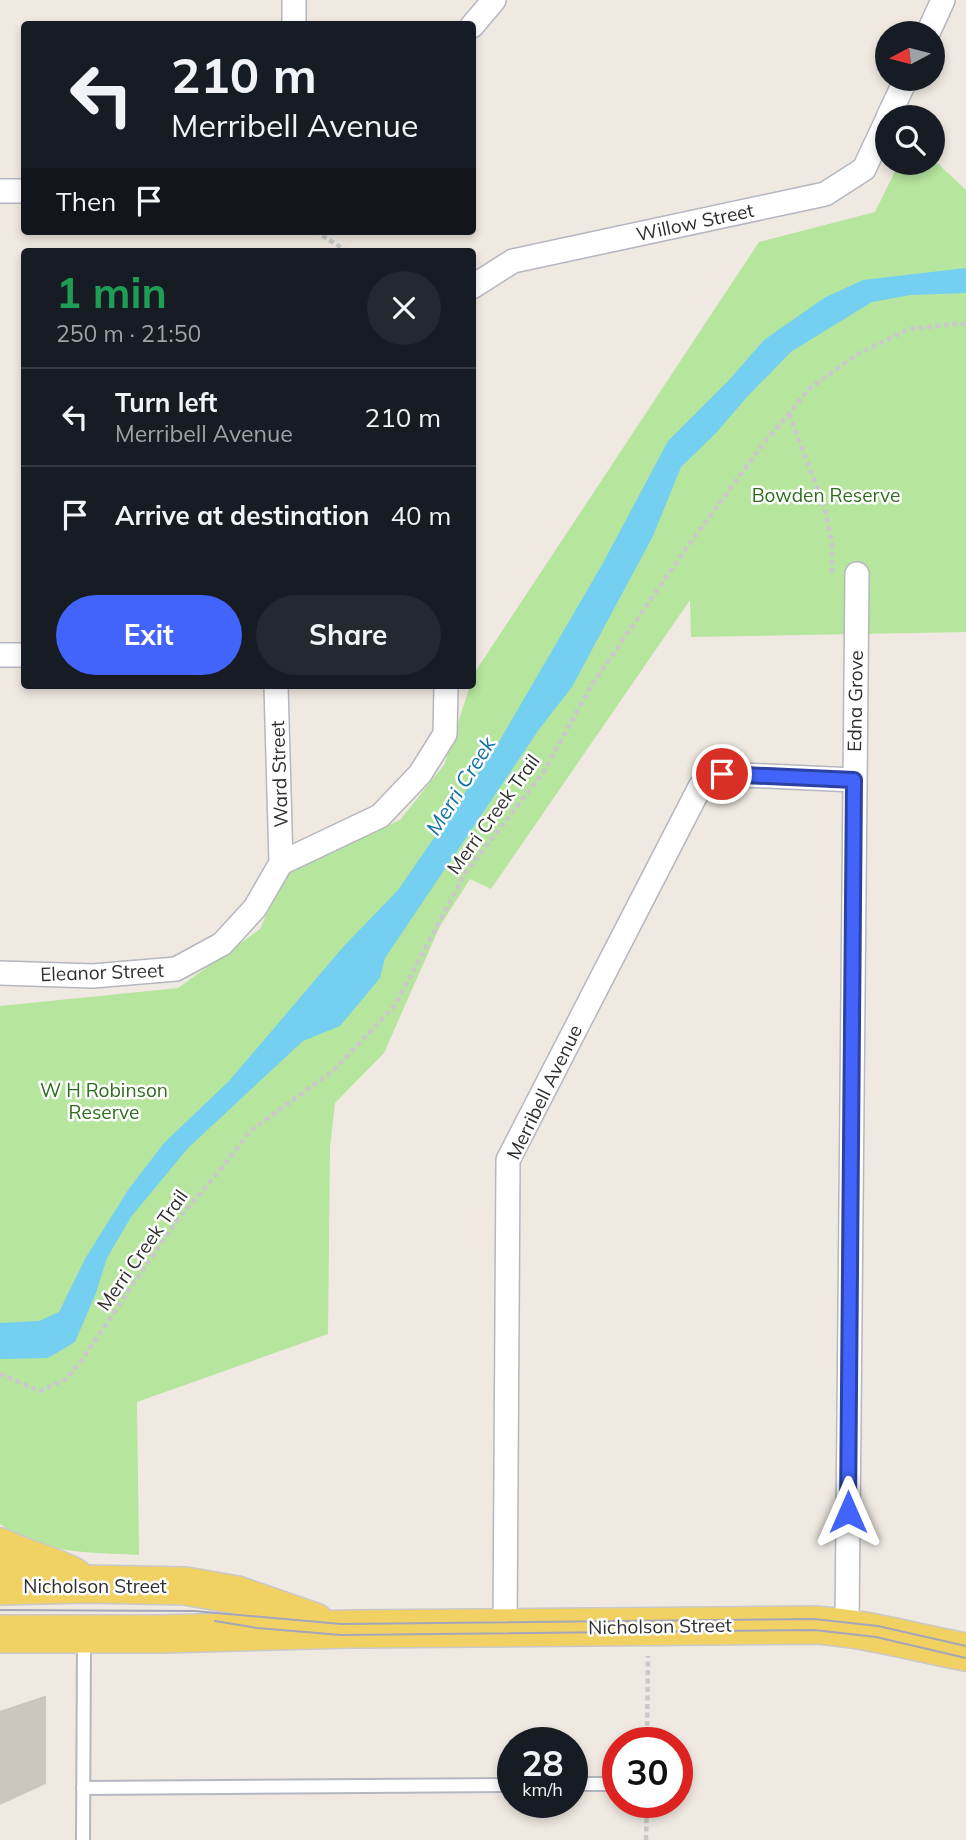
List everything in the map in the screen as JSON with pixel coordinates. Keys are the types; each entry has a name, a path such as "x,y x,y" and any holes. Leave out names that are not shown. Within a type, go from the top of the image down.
{"main road":[{"path":"0,1547 22,1558 56,1567 88,1584"},
{"name":"Nicholson Street","path":"0,1586 185,1586 237,1595 326,1625 352,1629"},
{"name":"Nicholson Street","path":"0,1634 814,1625 847,1626 966,1652"},
{"path":"0,1656 66,1634"}],"street":[{"path":"294,0 294,21"},
{"path":"476,21 494,0"},
{"path":"933,21 943,0"},
{"name":"Willow Street","path":"476,285 513,261 825,194 864,169 875,146"},
{"path":"0,191 21,191"},
{"name":"Edna Grove","path":"847,1626 857,574"},
{"path":"0,655 21,655"},
{"name":"Ward Street","path":"276,689 281,863"},
{"path":"281,863 380,816 420,774 445,734 446,689"},
{"name":"Merribell Avenue","path":"505,1628 508,1160 511,1152 700,787 709,777 722,774 854,780"},
{"name":"Eleanor Street","path":"0,973 93,976 176,969 222,944 254,908 281,863"}],"lane":[{"path":"66,1634 83,1788 83,1840"},
{"path":"83,1788 497,1785"}],"path":[{"path":"321,235 342,248"},
{"name":"Merri Creek Trail","path":"0,1374 40,1391 66,1379 88,1352 177,1220 249,1132 334,1070 395,1005 465,873 542,773 591,686 685,550 809,389 856,355 909,329 966,324"},
{"path":"788,413 824,506 832,543 832,581"},
{"path":"647,1727 649,1626"},
{"path":"646,1840 647,1818"}],"green space":[{"path":"945,170 966,190 966,632 691,637 690,600 491,889 470,879 440,926 384,1053 335,1103 330,1147 328,1334 137,1402 139,1555 66,1550 32,1542 15,1534 0,1524 0,1006 178,988 260,929 284,875 400,820 444,765 469,689 476,689 476,670 759,242 875,212 893,175 945,175"}],"water":[{"path":"966,268 966,293 911,295 872,302 792,351 681,467 653,536 572,687 540,728 385,958 380,978 340,1026 303,1041 188,1148 131,1217 107,1258 96,1293 75,1342 48,1358 0,1359 0,1323 39,1321 59,1312 85,1259 128,1190 164,1143 229,1081 344,946 398,890 500,740 603,563 668,441 730,379 764,340 824,298 863,280"}],"building":[{"path":"45,1697 45,1783 0,1804 0,1712"}],"tram line":[{"path":"0,1610 194,1611 341,1624 814,1619 878,1626 966,1646"},
{"path":"215,1621 257,1628 341,1635 814,1630 876,1637 966,1658"}],"route":[{"path":"722,774 854,780 848,1512"}],"park label":[{"name":"Bowden Reserve","path":"826,495"},
{"name":"W H Robinson Reserve","path":"104,1101"}],"water label":[{"name":"Merri Creek","path":"461,786"}]}
